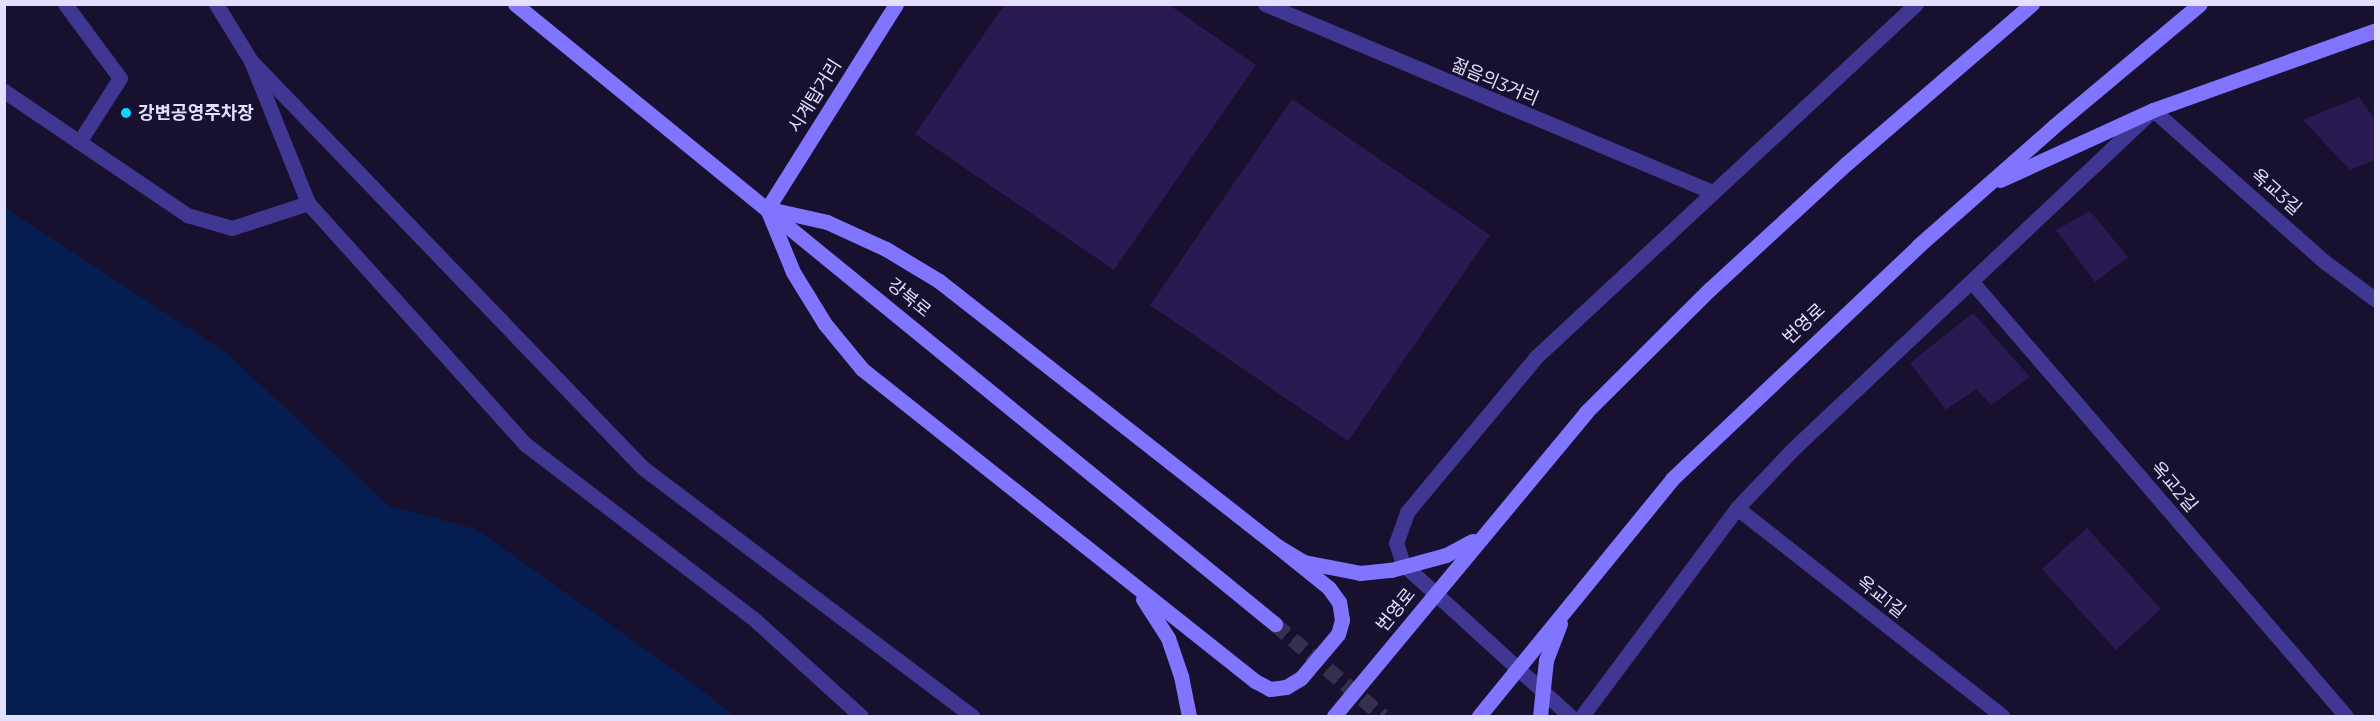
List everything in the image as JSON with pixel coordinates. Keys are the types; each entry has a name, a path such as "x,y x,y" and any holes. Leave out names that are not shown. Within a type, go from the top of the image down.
{"main road":[{"name":"강북로","path":"515,4 1275,624"},
{"name":"시계탑거리","path":"766,208 896,4"},
{"name":"번영로","path":"1334,717 1480,536 1586,412 1710,289 1830,178 2032,4"},
{"name":"번영로","path":"1479,717 1672,479 1783,370 1981,190 2200,4"},
{"path":"1981,190 2153,110 2376,30"},
{"path":"766,208 827,222 886,249 939,281 1329,588 1339,602 1342,620 1338,634 1301,678 1286,687 1270,688 1255,681 862,369 825,324 793,272 766,208"},
{"path":"1277,546 1304,562 1360,573 1421,564 1480,536"},
{"path":"1133,584 1168,638 1181,676 1189,717"},
{"path":"1540,717 1546,660 1567,607"}],"street":[{"path":"65,4 120,78 79,142"},
{"path":"216,4 250,61 308,203 525,444 756,620 861,717"},
{"name":"젊음의3거리","path":"1265,4 1712,192"},
{"path":"1570,717 1403,564 1396,543 1407,513 1536,357 1916,4"},
{"path":"250,61 643,468 972,717"},
{"path":"4,91 188,215 232,228 308,203"},
{"path":"1582,717 1737,508 1793,449 2153,110"},
{"name":"옥교3길","path":"2153,110 2325,261 2376,300"},
{"name":"옥교2길","path":"1972,282 2346,717"},
{"name":"옥교1길","path":"1737,508 2002,717"}],"water":[{"path":"4,207 228,354 389,506 476,529 695,685 734,716 5,716"}],"building":[{"path":"1005,4 1168,4 1256,65 1114,270 915,134"},
{"path":"2359,97 2376,121 2376,160 2350,170 2303,120"},
{"path":"1292,99 1490,235 1348,441 1150,305"},
{"path":"2090,211 2128,257 2095,282 2056,230"},
{"path":"1973,313 2030,377 1991,405 1976,389 1946,410 1910,363"},
{"path":"2087,528 2161,609 2116,650 2042,569"}],"tunnel":[{"path":"1275,624 1383,716"}],"place":[{"name":"강변공영주차장","path":"126,113"}]}
